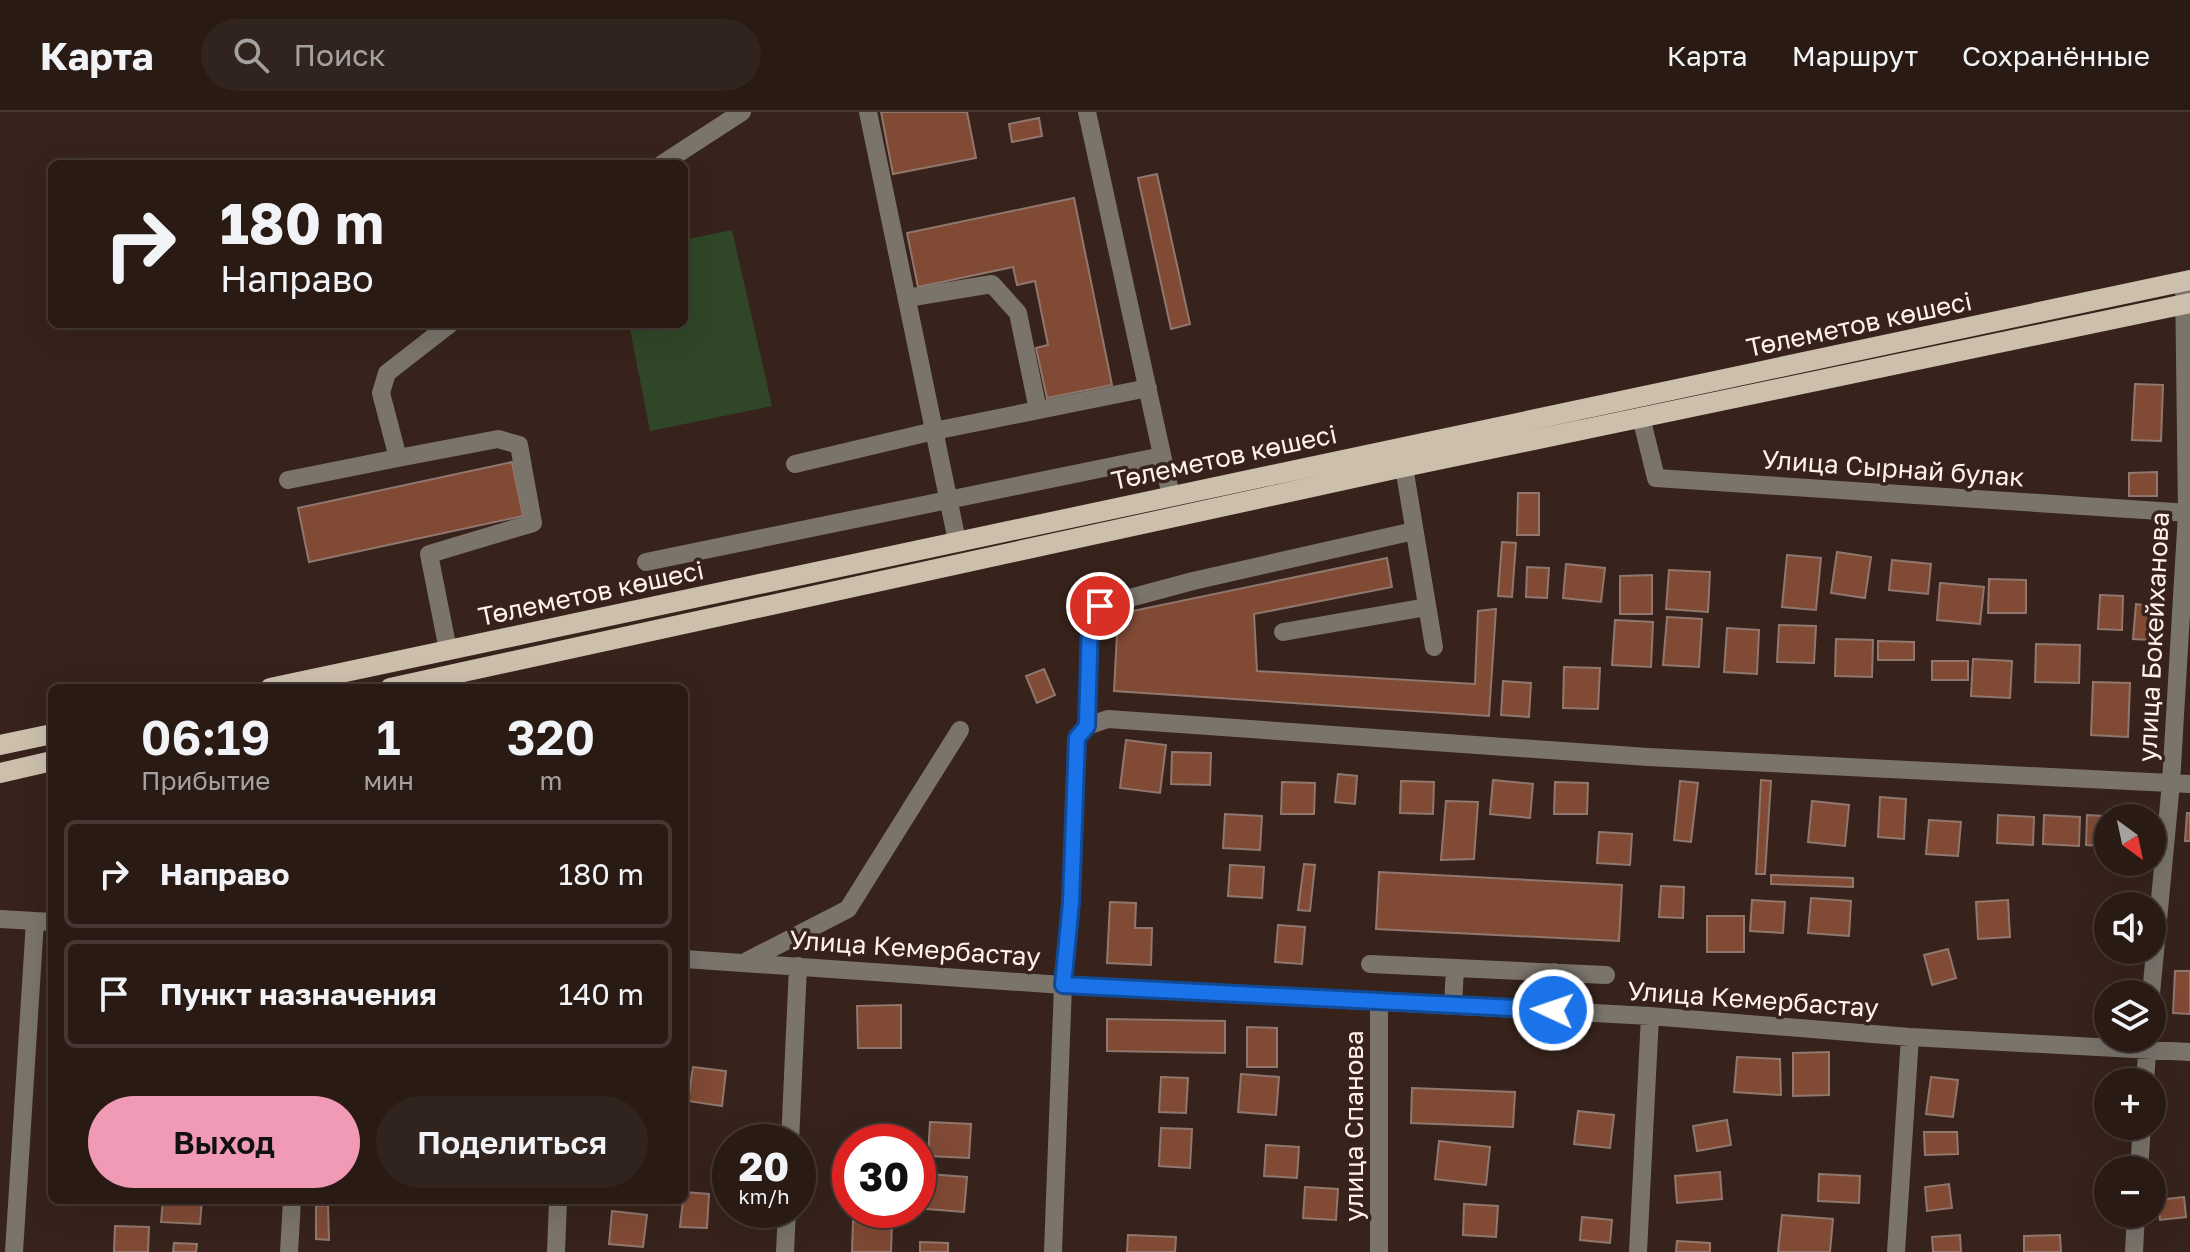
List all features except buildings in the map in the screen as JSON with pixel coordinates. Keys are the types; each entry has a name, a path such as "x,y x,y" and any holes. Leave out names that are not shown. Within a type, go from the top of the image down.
{"main road":[{"name":"Төлеметов көшесі","path":"308,684 448,650 2187,281"},
{"name":"Төлеметов көшесі","path":"408,684 1404,467 2188,303"},
{"path":"0,745 48,735"},
{"path":"0,773 48,762"}],"street":[{"path":"668,160 742,112"},
{"path":"868,112 957,541"},
{"path":"1087,112 1171,496"},
{"name":"улица Бокейханова","path":"2153,980 2181,783 2188,513 2187,281"},
{"path":"907,298 992,284 1018,313 1038,410"},
{"path":"398,458 381,393 387,373 445,328"},
{"path":"795,464 934,431 1148,388"},
{"name":"Улица Сырнай булак","path":"1641,417 1656,478 2188,513"},
{"path":"288,480 498,439 519,445 533,523 429,554 448,650"},
{"path":"646,562 1162,456"},
{"path":"1404,467 1434,647"},
{"path":"1087,726 1090,622 1100,606 1193,581 1414,531"},
{"path":"1283,632 1427,607"},
{"path":"1053,1252 1063,985 1071,902 1077,738 1087,726 1108,719 1648,757 2181,783"},
{"path":"745,962 848,909 960,730"},
{"path":"0,919 43,921 14,1252"},
{"name":"Улица Кемербастау","path":"688,959 1063,985 1650,1016 1910,1037 2094,1042"},
{"path":"1370,964 1606,975"},
{"path":"791,1124 798,966"},
{"path":"1453,1005 1455,968"},
{"path":"1553,1010 1554,972"},
{"name":"улица Спанова","path":"1379,1001 1379,1252"},
{"path":"1638,1252 1650,1016"},
{"path":"1896,1252 1910,1037"},
{"name":"Улица Кемербастау","path":"2166,1047 2190,1052"},
{"path":"289,1252 292,1204"},
{"path":"556,1252 558,1204"},
{"path":"785,1252 786,1228"},
{"path":"2134,1252 2135,1228"}],"green space":[{"path":"732,230 772,406 650,431 630,328 688,328 688,239"}],"route":[{"path":"1100,606 1090,622 1086,663 1087,726 1077,738 1071,902 1063,985 1553,1010"}]}
